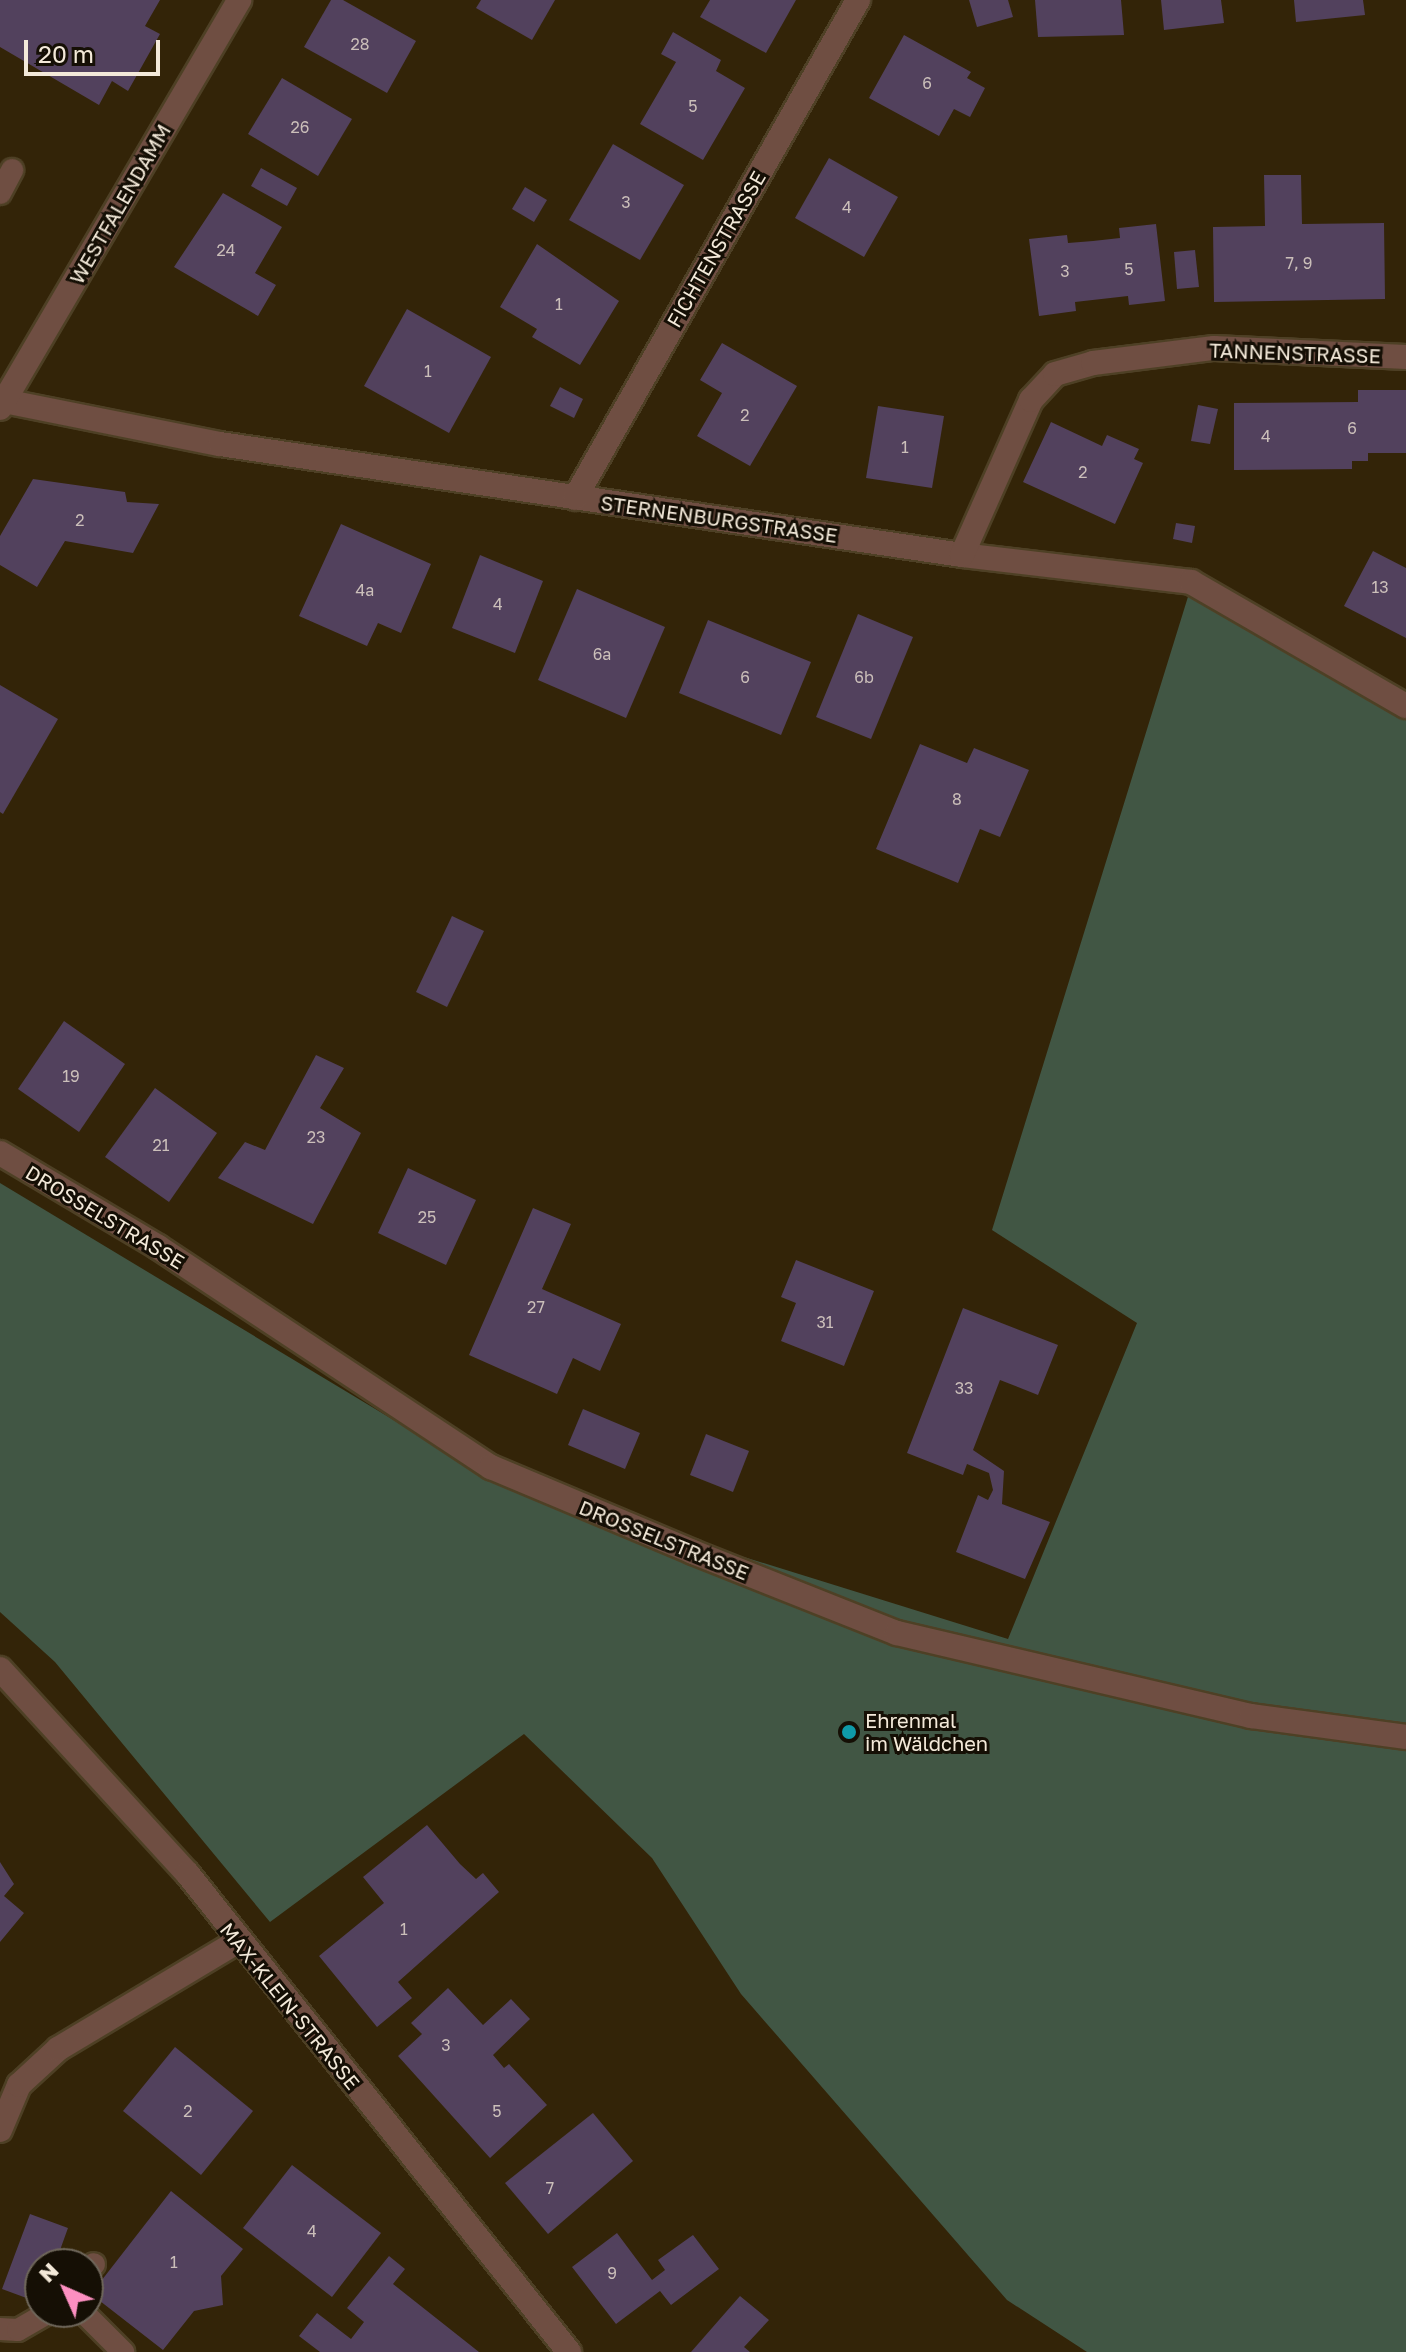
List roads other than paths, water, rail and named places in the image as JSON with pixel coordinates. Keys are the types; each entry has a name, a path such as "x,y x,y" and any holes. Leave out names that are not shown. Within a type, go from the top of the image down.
{"street":[{"name":"WESTFALENDAMM","path":"5,390 239,0"},
{"name":"FICHTENSTRASSE","path":"575,498 858,0"},
{"name":"TANNENSTRASSE","path":"962,555 1031,400 1055,374 1093,363 1214,348 1406,357"},
{"name":"STERNENBURGSTRASSE","path":"5,390 220,444 962,555 1191,582 1406,706"},
{"name":"DROSSELSTRASSE","path":"0,1153 158,1247 491,1467 693,1552 897,1633 1251,1716 1406,1737"},
{"name":"MAX-KLEIN-STRASSE","path":"0,1669 187,1873 237,1942 569,2352"},
{"path":"0,2130 19,2085 58,2049 237,1942"}],"lane":[{"path":"0,193 12,170"},
{"path":"0,2329 18,2330 24,2327"},
{"path":"99,2328 123,2352"}],"place":[{"name":"Ehrenmal im Wäldchen","path":"849,1732"}]}
